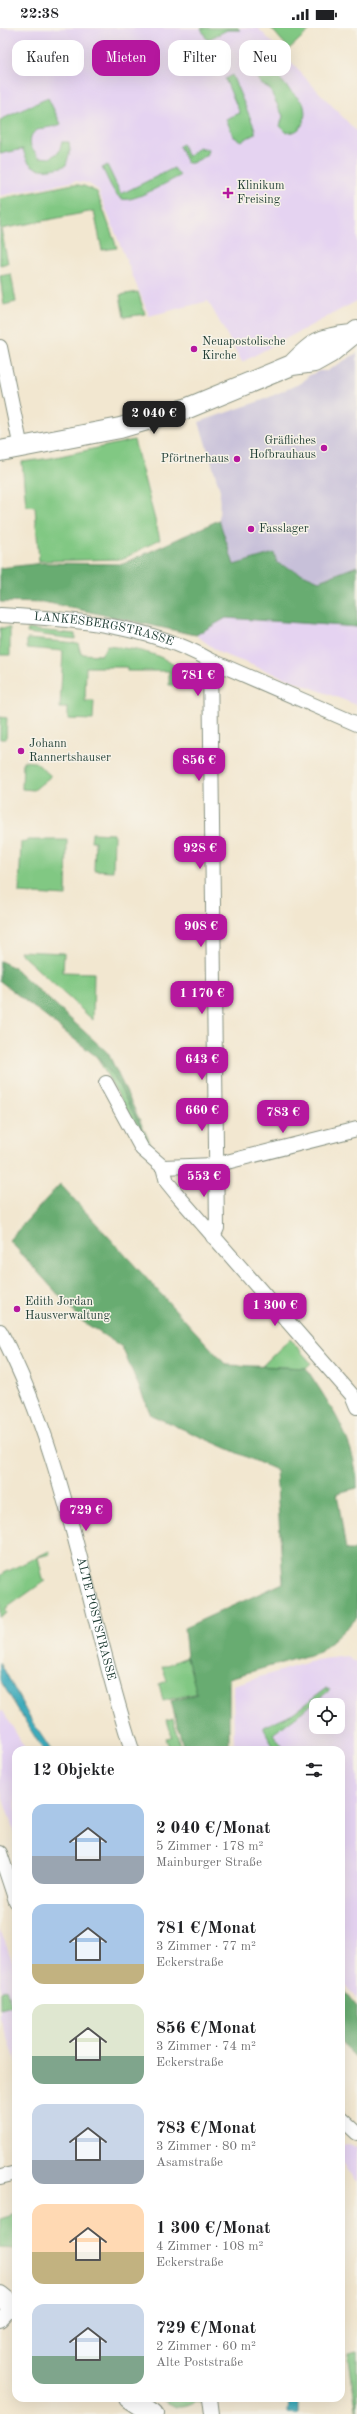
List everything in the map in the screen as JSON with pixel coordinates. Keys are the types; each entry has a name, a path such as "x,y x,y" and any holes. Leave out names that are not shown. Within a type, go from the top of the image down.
{"main road":[{"path":"0,451 120,428 188,408 292,366 308,348 327,338 354,333"},
{"path":"135,2402 154,2414"}],"street":[{"path":"0,347 21,448"},
{"name":"LANKESBERGSTRASSE","path":"0,615 95,623 139,631 190,649 210,660 357,724"},
{"path":"210,660 218,1228 213,1237"},
{"path":"106,1083 142,1149 163,1167 167,1182 213,1237 355,1399"},
{"path":"163,1167 216,1165 357,1129"},
{"name":"ALTE POSTSTRASSE","path":"0,1331 24,1384 50,1452 131,1746"},
{"path":"0,1853 12,1889"},
{"path":"0,2177 12,2174"},
{"path":"210,2402 212,2414"}],"shaded area":[{"name":"Klinikum Freising","path":"0,28 258,28 269,40 239,40 239,76 291,76 291,63 357,132 357,301 242,362 208,301 149,316 98,190 88,183 75,181 0,196"},
{"path":"357,353 357,566 319,581 277,563 274,553 234,565 219,520 220,490 199,422 263,400 301,383 308,376 319,371 327,371"},
{"path":"226,618 357,626 357,705 220,653 196,635"},
{"path":"346,1656 357,1663 357,2000 345,1984 345,1746 234,1745 233,1685 316,1660"},
{"path":"3,1711 24,1746 12,1746 12,1826 0,1790 0,1712"},
{"path":"0,1929 12,1960 12,2052 0,2018"},
{"path":"345,2145 357,2147 357,2184 345,2166"}],"green space":[{"path":"201,28 238,28 240,30 227,30 207,40"},
{"path":"271,28 312,28 291,47 291,40 281,40"},
{"path":"231,76 255,129 255,134 241,141 234,137 226,119 240,113 225,79"},
{"path":"256,76 277,76 303,103 305,113 303,124 297,131 286,132 280,126 283,116 269,88 260,83"},
{"path":"48,98 61,124 35,131 30,140 31,147 39,157 50,158 59,152 62,142 69,142 70,151 66,165 50,169 35,168 27,159 23,149 0,154 0,120"},
{"path":"182,144 188,157 199,147 208,150 206,156 192,163 187,163 179,146"},
{"path":"107,165 121,194 174,168 180,176 142,195 134,198 122,199 113,190 102,168"},
{"path":"73,184 84,186 97,192 117,248 102,250 94,211 1,229 8,263 0,265 0,199"},
{"path":"11,274 16,302 4,305 0,276"},
{"path":"138,292 145,314 124,317 120,295"},
{"path":"134,440 160,539 123,559 39,561 35,507 26,506 22,462 51,458"},
{"path":"219,520 234,565 274,553 277,563 319,581 357,566 357,627 226,618 196,635 49,603 0,602 0,568 43,563 123,564"},
{"path":"0,628 10,628 10,655 0,655"},
{"path":"28,629 75,634 75,639 27,633"},
{"path":"27,639 78,643 81,654 101,655 107,646 132,649 155,655 175,666 184,674 192,685 169,685 169,671 127,671 127,667 86,667 85,701 94,701 93,720 68,719 68,708 60,708 63,651 27,648"},
{"path":"0,717 7,718 6,739 0,739"},
{"path":"23,761 35,762 51,776 34,790 22,789"},
{"path":"92,833 114,834 113,871 94,870 95,841 91,841"},
{"path":"26,840 67,840 66,896 19,893 21,842 26,842"},
{"path":"20,951 64,953 63,972 94,973 93,1020 22,955"},
{"path":"0,961 13,967 108,1053 147,1136 144,1134 115,1078 97,1057 0,981"},
{"path":"97,1057 115,1078 152,1148 146,1144"},
{"path":"60,1184 226,1365 306,1368 333,1410 347,1440 356,1471 357,1488 337,1493 346,1550 357,1550 357,1618 320,1652 229,1678 230,1746 183,1746 171,1701 197,1694 187,1657 184,1628 283,1583 276,1470 151,1415 122,1347 82,1321 9,1240"},
{"path":"290,1339 311,1363 306,1368 262,1366"},
{"path":"49,1551 50,1554 38,1557 43,1579 46,1580 5,1609 7,1613 0,1618 0,1575"},
{"path":"187,1657 197,1693 163,1701 159,1684 167,1681 162,1667"},
{"path":"326,1688 330,1690 320,1698 313,1698"},
{"path":"309,1701 309,1706 273,1734 282,1746 273,1746 263,1727 293,1713"},
{"path":"173,1718 180,1746 169,1746 166,1738 172,1737 167,1720"},
{"path":"6,1989 12,2006 0,2009 0,1991"},
{"path":"345,1991 357,2007 357,2059 345,2046"},
{"path":"12,2215 12,2249 0,2248 0,2219"},
{"path":"357,2351 357,2414 348,2353"},
{"path":"165,2402 196,2402 181,2407"}],"water":[{"path":"0,1662 31,1720 48,1746 41,1746 0,1680"},
{"path":"289,2402 299,2402 299,2414 288,2414"}],"place":[{"name":"Klinikum Freising","path":"228,193"},
{"name":"Neuapostolische Kirche","path":"194,349"},
{"name":"Gräfliches Hofbrauhaus","path":"324,448"},
{"name":"Pförtnerhaus","path":"237,459"},
{"name":"Fasslager","path":"251,529"},
{"name":"Johann Rannertshauser","path":"21,751"},
{"name":"Edith Jordan Hausverwaltung","path":"17,1309"}]}
